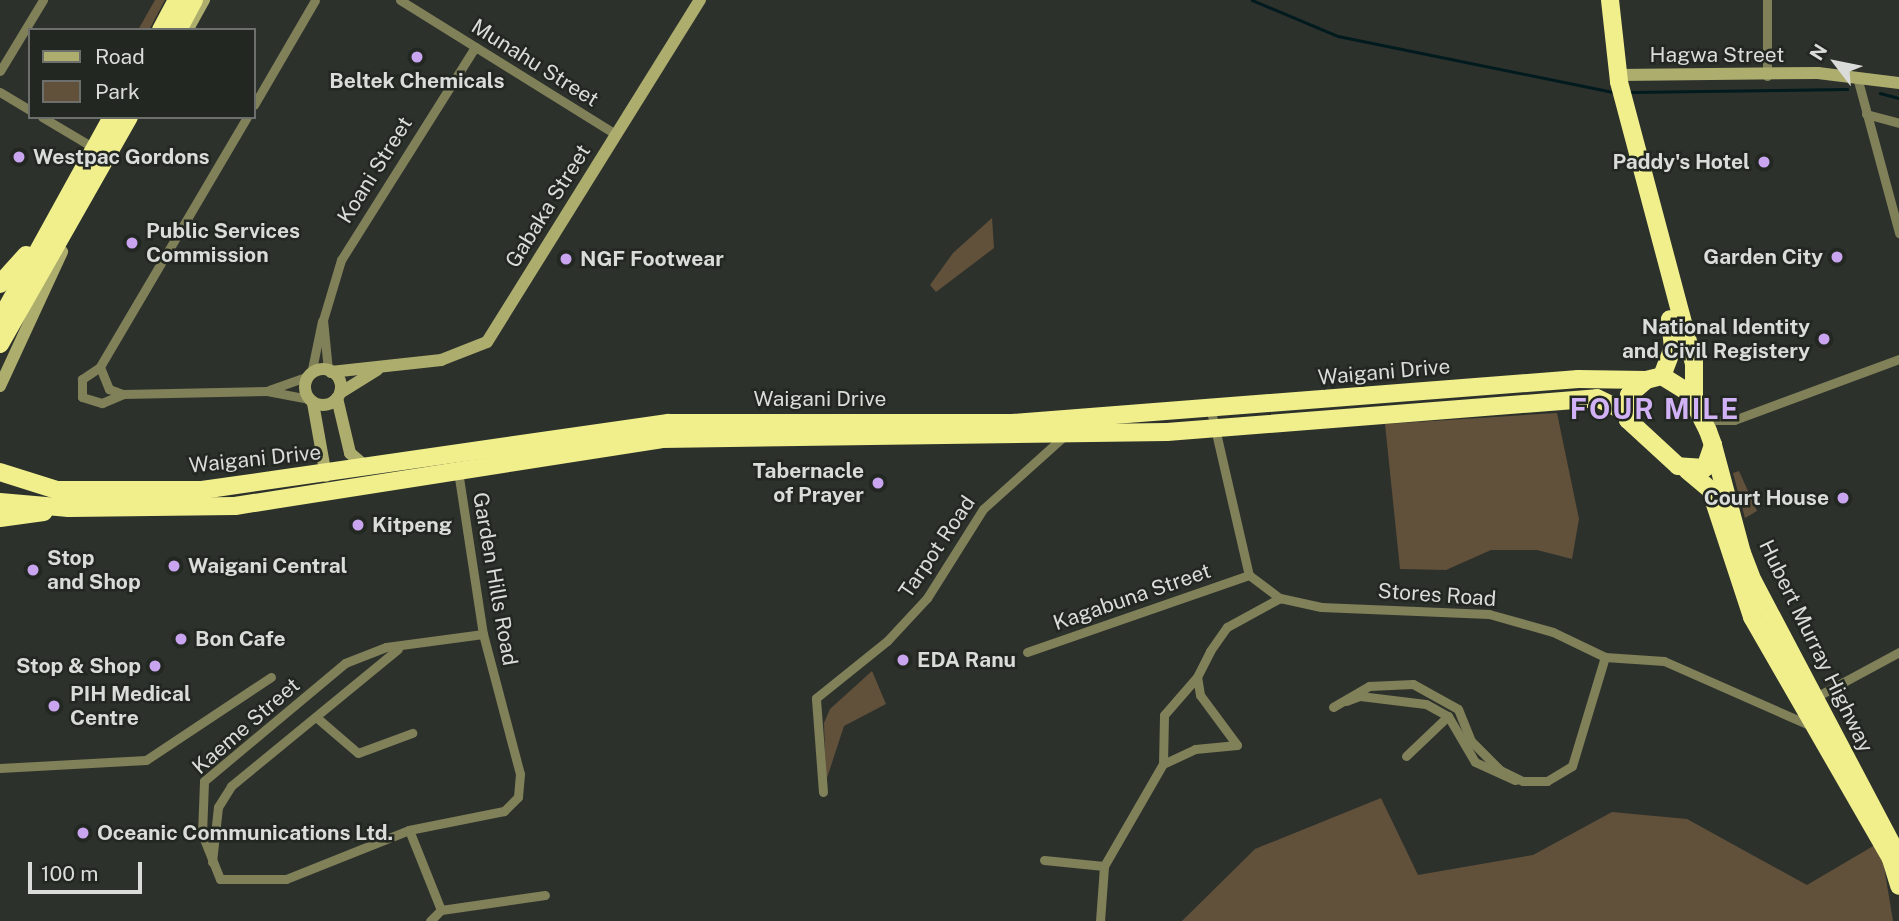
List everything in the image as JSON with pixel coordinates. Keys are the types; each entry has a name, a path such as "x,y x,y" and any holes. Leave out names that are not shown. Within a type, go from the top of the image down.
{"highway":[{"path":"162,28 177,0"},
{"path":"179,28 194,0"},
{"path":"1600,0 1619,106 1674,338 1654,378 1629,395 1626,412"},
{"path":"1610,0 1615,81"},
{"path":"1619,106 1693,363 1694,402"},
{"path":"0,320 41,238 111,119"},
{"path":"0,344 75,222 128,119"},
{"path":"0,284 41,238"},
{"path":"1654,378 1684,386 1694,402"},
{"name":"Waigani Drive","path":"0,472 44,487 202,490 326,475 508,445 668,423 934,422 1210,411 1578,379 1654,378"},
{"name":"Waigani Drive","path":"0,502 69,509 235,506 404,481 590,449 686,439 1065,436 1214,429 1582,398 1605,399 1626,412"},
{"name":"Hubert Murray Highway","path":"1694,402 1712,443 1742,553 1813,699 1899,858"},
{"name":"Hubert Murray Highway","path":"1626,412 1637,433 1710,489 1752,617 1891,859 1899,886"},
{"path":"934,422 946,428 1028,426 1032,437"},
{"path":"607,431 608,441 686,439"},
{"path":"508,445 523,449 587,440 590,449"},
{"path":"1678,466 1705,468 1712,443"},
{"path":"326,475 332,487 404,481"},
{"path":"0,518 69,509"}],"street":[{"path":"0,71 43,0"},
{"path":"188,28 204,0"},
{"path":"256,102 315,0"},
{"name":"Munahu Street","path":"400,0 615,134"},
{"name":"Gabaka Street","path":"310,375 463,356 487,342 700,0"},
{"path":"1766,0 1768,76"},
{"name":"Koani Street","path":"310,375 341,260 475,47"},
{"path":"1855,74 1865,89 1866,114 1899,233"},
{"name":"Hagwa Street","path":"1615,81 1855,74 1899,83"},
{"path":"0,92 28,109"},
{"path":"1866,114 1899,124"},
{"path":"45,119 94,148"},
{"path":"0,386 75,222 137,119"},
{"path":"123,394 102,403 82,397 82,379 100,367 246,119"},
{"name":"Koani Street","path":"323,320 330,371"},
{"path":"1702,420 1734,420 1899,359"},
{"path":"100,367 109,389 123,394 267,391 311,401"},
{"name":"Gabaka Street","path":"311,401 338,395 384,367"},
{"path":"330,371 350,453 369,468"},
{"path":"267,391 310,375 311,401 326,475"},
{"path":"1210,411 1249,575"},
{"path":"1712,443 1734,420"},
{"name":"Tarpot Road","path":"823,792 816,698 887,641 927,598 989,501 1065,436"},
{"name":"Garden Hills Road","path":"409,830 504,811 518,797 520,774 483,634 458,471"},
{"name":"Stores Road","path":"1249,575 1280,598 1321,607 1489,614 1553,632 1605,657 1664,661 1734,694 1789,713 1816,731"},
{"name":"Kagabuna Street","path":"1027,652 1249,575"},
{"path":"1100,921 1104,866 1163,764 1164,715 1197,677 1227,627 1280,598"},
{"name":"Kaeme Street","path":"212,864 202,834 204,781 345,663 402,646 483,634"},
{"path":"402,646 380,657 316,717 230,786 218,807 212,864 228,881 286,879 409,830 441,910"},
{"path":"1813,699 1899,652"},
{"path":"1523,782 1488,760 1471,741 1458,709 1413,684 1388,680 1335,705 1360,696 1395,698 1448,716 1475,762 1499,779 1523,782 1562,777 1572,766 1605,657"},
{"path":"0,768 146,760 271,677"},
{"path":"1163,764 1195,749 1237,745 1200,695 1197,677"},
{"path":"1406,756 1448,716"},
{"path":"316,717 358,753 412,733"},
{"path":"1044,860 1104,866"},
{"path":"430,921 441,910 545,895"}],"green space":[{"path":"155,0 165,0 150,28 139,28"},
{"path":"992,218 994,248 936,292 930,285 953,253"},
{"path":"1557,413 1579,519 1572,559 1537,550 1491,550 1446,570 1400,569 1385,424"},
{"path":"1739,471 1757,511 1745,518 1733,473"},
{"path":"872,671 886,704 844,726 826,781 824,723 830,709"},
{"path":"1381,798 1418,875 1533,855 1612,812 1687,819 1807,885 1880,842 1893,921 1182,921 1255,849"}],"waterway":[{"path":"1252,0 1338,36 1617,93"},
{"path":"1630,92 1847,89"},
{"path":"1880,93 1899,98"}],"place":[{"name":"Beltek Chemicals","path":"417,57"},
{"name":"Westpac Gordons","path":"19,157"},
{"name":"Paddy's Hotel","path":"1764,162"},
{"name":"Public Services Commission","path":"132,243"},
{"name":"Garden City","path":"1837,257"},
{"name":"NGF Footwear","path":"566,259"},
{"name":"National Identity and Civil Registery","path":"1824,339"},
{"name":"Tabernacle of Prayer","path":"878,483"},
{"name":"Court House","path":"1843,498"},
{"name":"Kitpeng","path":"358,525"},
{"name":"Waigani Central","path":"174,566"},
{"name":"Stop and Shop","path":"33,570"},
{"name":"Bon Cafe","path":"181,639"},
{"name":"EDA Ranu","path":"903,660"},
{"name":"Stop & Shop","path":"155,666"},
{"name":"PIH Medical Centre","path":"54,706"},
{"name":"Oceanic Communications Ltd.","path":"83,833"}],"district":[{"name":"FOUR MILE","path":"1655,409"}]}
